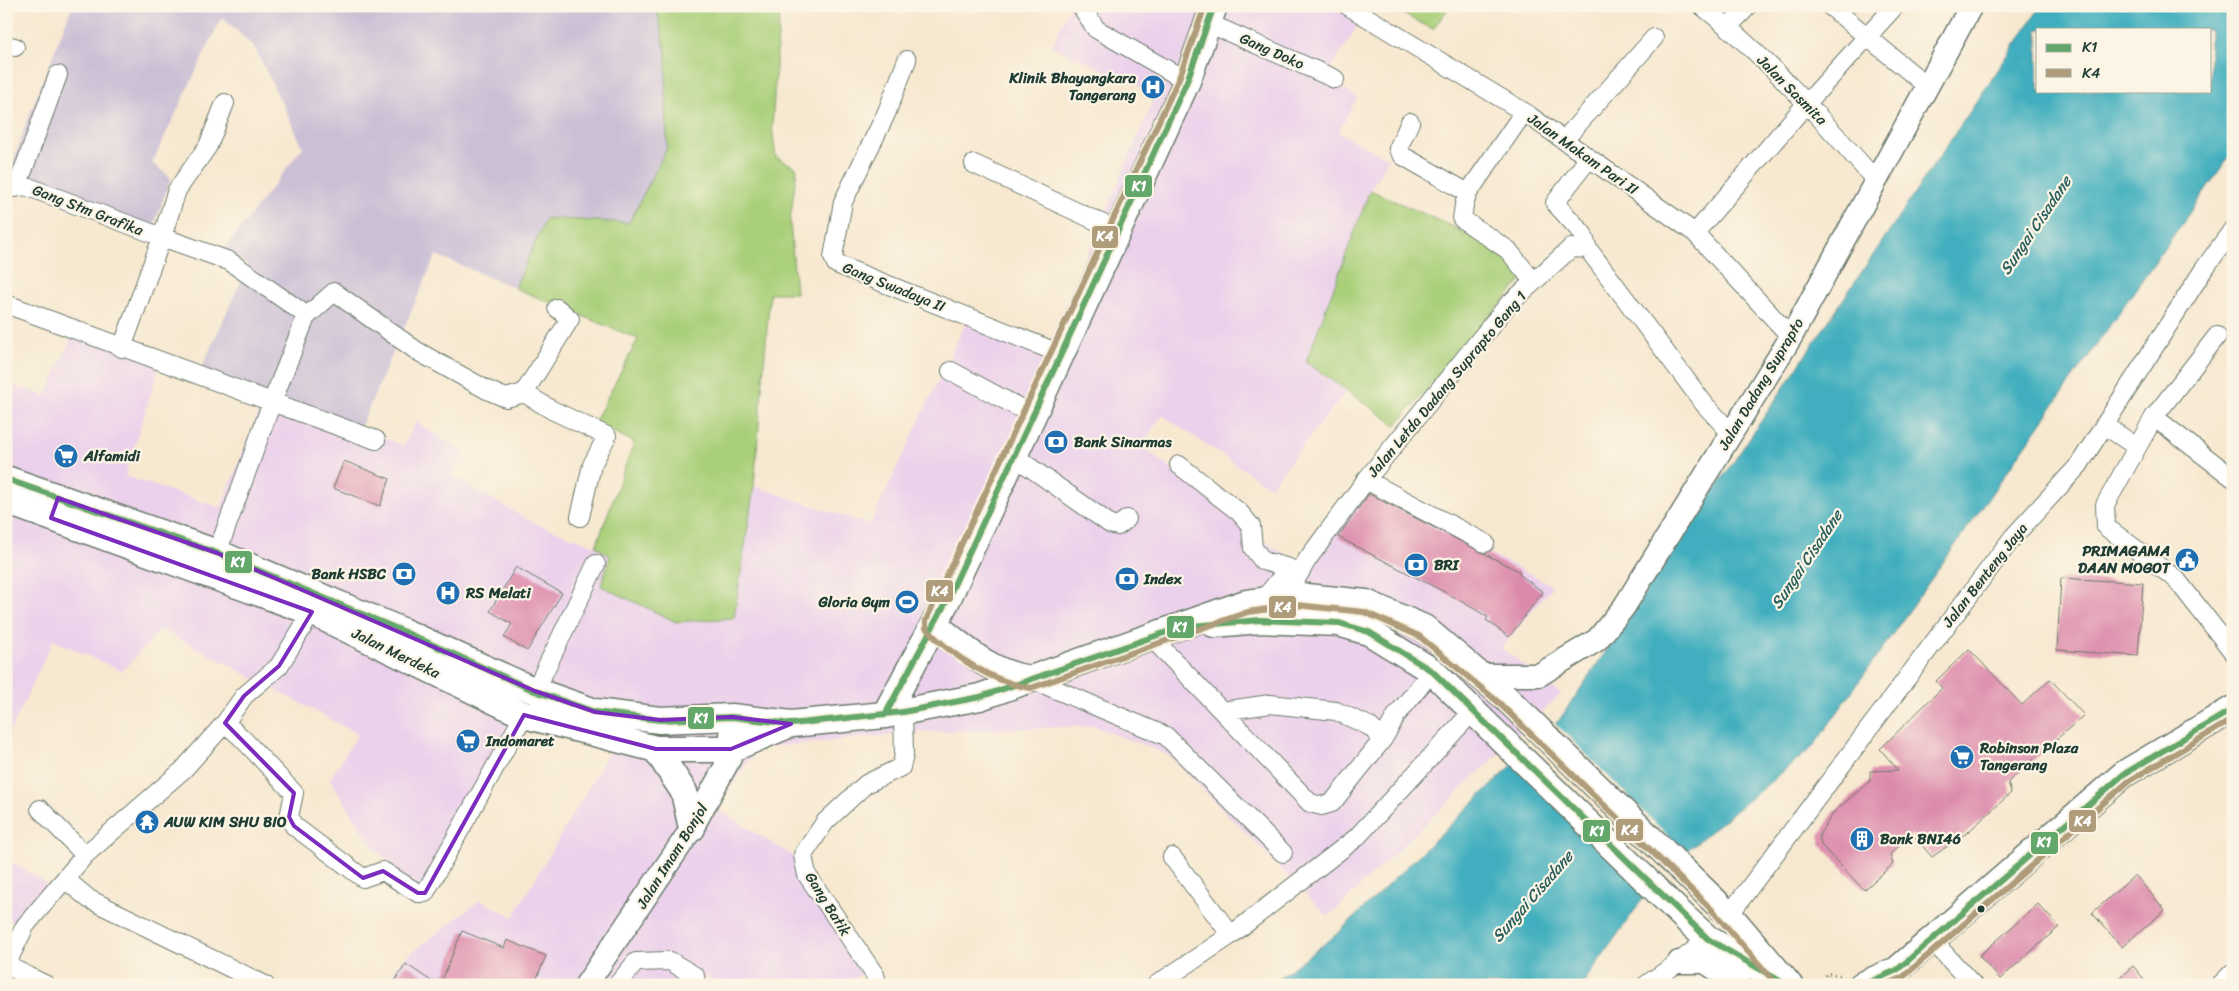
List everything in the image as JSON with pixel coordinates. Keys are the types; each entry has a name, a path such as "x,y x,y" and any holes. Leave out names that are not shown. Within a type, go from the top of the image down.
{"highway":[{"path":"894,714 1186,82 1211,15"},
{"name":"Jalan Merdeka","path":"6,479 54,508 312,612 595,712 660,720 732,717 791,724 894,714 980,698 1246,603 1296,596 1366,603 1424,628 1480,674 1723,909 1788,985"},
{"name":"Jalan Merdeka","path":"6,501 54,508 217,553 395,640 524,715 656,749 731,749 791,724"},
{"name":"Jalan Merdeka","path":"1181,627 1260,620 1339,623 1370,632 1432,671 1686,920 1708,939 1788,985"},
{"path":"934,624 987,666 1020,678 1032,679"},
{"path":"1853,981 1889,977 2124,774 2233,709"},
{"path":"656,749 684,792 692,828"}],"main road":[{"name":"Jalan Dadang Suprapto","path":"1480,674 1539,675 1597,640 1624,607 1791,337 1971,6"},
{"name":"Jalan Imam Bonjol","path":"587,982 628,925 692,828 730,758 732,717"},
{"path":"1679,962 1705,962 1740,985"}],"street":[{"path":"1081,6 1096,29 1186,82"},
{"name":"Jalan Makam Pari II","path":"1348,6 1524,112 1695,232 1791,337"},
{"name":"Jalan Sasmita","path":"1702,6 1728,27 1807,102 1876,180"},
{"path":"1728,27 1748,6"},
{"path":"1830,6 1867,39 1927,86"},
{"path":"1695,232 1807,102 1867,39 1895,6"},
{"name":"Gang Doko","path":"1211,15 1336,79"},
{"path":"1564,140 1654,38"},
{"name":"Gang Swadaya II","path":"907,60 880,126 844,202 833,257 836,264 1061,354"},
{"path":"11,190 58,76"},
{"path":"122,348 178,190 208,146 225,103"},
{"path":"1524,112 1468,193 1462,219 1508,250 1533,281"},
{"path":"1410,122 1398,149 1403,156 1468,193"},
{"path":"1589,158 1555,203 1584,234 1588,249 1706,405 1732,434"},
{"path":"974,164 1118,231"},
{"name":"Gang Stm Grafika","path":"11,190 31,188 229,261 300,310 306,318"},
{"name":"Jalan Benteng Jaya","path":"1723,909 2012,537 2079,464 2204,268 2233,229"},
{"name":"Jalan Letda Dadang Suprapto Gang 1","path":"1274,599 1366,480 1507,306 1571,248 1588,249"},
{"path":"217,553 272,402 306,318 334,292 418,351 487,390 506,398 524,393 570,320 557,308"},
{"path":"6,304 376,440"},
{"path":"2217,336 2154,417 2105,506 2106,527 2176,579 2233,652"},
{"path":"951,371 1033,415"},
{"path":"524,393 552,410 607,436 592,465 580,517"},
{"path":"2154,417 2233,478"},
{"path":"2104,425 2137,447"},
{"path":"1014,456 1110,524 1118,526 1127,518"},
{"path":"1179,465 1239,512 1251,526 1254,548 1263,561 1289,568 1274,599"},
{"path":"1366,480 1485,543"},
{"path":"535,692 596,564"},
{"path":"46,985 6,965 25,926 85,856 183,770 225,723 244,696 279,666 312,612"},
{"path":"1151,637 1310,803 1322,806 1332,803 1383,740 1396,716 1432,671"},
{"path":"1032,679 1166,736 1283,853"},
{"path":"1222,711 1270,704 1336,711 1369,726 1383,740"},
{"name":"Gang Batik","path":"878,985 875,976 807,874 803,855 825,822 866,784 901,767 904,755 894,714"},
{"path":"225,723 242,738 294,793 289,816 294,826 363,878 383,871 418,894 425,893 524,715"},
{"path":"1156,985 1231,935 1356,838 1477,716"},
{"path":"40,809 85,856"},
{"path":"1172,857 1231,935"},
{"path":"65,879 88,899 265,985"},
{"path":"1646,985 1708,939"},
{"path":"1932,940 1973,985"},
{"path":"617,985 636,962 670,961 695,976 696,985"},
{"path":"2220,985 2233,972"}],"path":[{"path":"1822,985 1828,973 1853,981"}],"highlighted area":[{"path":"58,498 217,553 535,691 595,712 660,720 732,717 791,724 731,749 656,749 524,715 425,893 418,893 383,871 363,878 294,826 289,817 294,793 225,723 244,696 279,666 312,612 51,518"}],"shaded area":[{"path":"72,6 656,6 666,53 667,148 629,224 546,218 515,288 436,255 360,428 199,374 248,265 224,250 303,147 255,48 222,17 152,163 171,178 149,238 7,181 27,121"},
{"path":"1070,6 1364,6 1368,9 1326,76 1357,98 1338,132 1389,159 1370,190 1306,362 1346,391 1270,487 1162,415 1141,446 1273,547 1313,570 1356,484 1553,586 1501,648 1561,694 1328,917 1169,755 1093,726 924,732 758,748 716,808 793,856 866,971 843,985 716,985 707,974 700,985 385,985 401,961 480,900 513,917 618,737 528,705 419,892 373,847 330,779 358,734 161,629 122,671 53,640 6,741 6,383 46,396 75,330 160,364 125,476 221,508 263,402 360,428 404,446 416,422 465,453 452,476 532,522 596,546 611,556 601,586 734,618 754,486 870,525 969,316 1046,351 1156,94 1052,46"},
{"path":"6,858 55,889 21,926 6,918"}],"green space":[{"path":"656,6 780,6 772,127 776,157 797,168 790,222 796,293 770,293 754,486 734,618 676,622 601,586 610,556 596,546 634,442 594,423 638,339 515,288 546,218 629,223 667,148 666,53"},
{"path":"1387,6 1450,6 1433,29"},
{"path":"1370,190 1507,251 1522,280 1396,425 1306,362"}],"water":[{"name":"Sungai Cisadane","path":"2041,6 2233,6 2233,151 1813,747 1690,848 1644,897 1582,985 1270,985 1337,934 1560,719"}],"pier":[{"path":"1554,722 1687,855 1651,893 1517,759"}],"building":[{"path":"344,461 390,479 380,506 333,488"},
{"path":"1369,494 1520,572 1519,574 1543,592 1509,637 1486,620 1488,617 1454,597 1338,537"},
{"path":"516,567 562,593 527,651 504,637 512,624 490,611"},
{"path":"2061,578 2143,583 2138,656 2057,650"},
{"name":"Robinson Plaza Tangerang","path":"1969,649 2022,705 2050,679 2084,715 2008,782 2011,793 1968,832 1932,857 1912,834 1890,854 1893,864 1864,890 1821,845 1819,835 1834,812 1870,781 1870,771 1898,770 1880,749 1942,688 1936,681"},
{"path":"2135,875 2165,910 2122,947 2092,913"},
{"path":"2038,904 2059,927 2000,979 1979,956"},
{"path":"462,931 504,948 507,940 546,956 534,985 440,985"},
{"path":"406,964 437,985 392,985"},
{"path":"2133,966 2149,985 2111,985"}],"transit line":[{"name":"K4","path":"1205,6 1179,78 926,620 926,628 960,658 974,667 1002,680 1031,688 1248,612 1296,605 1364,612 1419,636 1498,702 1711,909 1777,985"},
{"name":"K1","path":"885,715 947,600 1033,415 1187,81 1214,6"},
{"name":"K1","path":"6,479 217,553 400,630 535,691 595,712 660,720 732,717 791,724 903,712 980,697 1181,627 1260,620 1339,623 1369,632 1432,671 1708,939 1787,985"},
{"name":"K1","path":"1863,985 1897,970 2124,774 2233,709"},
{"name":"K4","path":"1885,985 1903,977 2129,781 2233,719"}],"place":[{"name":"Klinik Bhayangkara Tangerang","path":"1153,87"},
{"name":"Bank Sinarmas","path":"1056,442"},
{"name":"Alfamidi","path":"66,456"},
{"name":"PRIMAGAMA DAAN MOGOT","path":"2187,560"},
{"name":"BRI","path":"1416,565"},
{"name":"Bank HSBC","path":"404,574"},
{"name":"Index","path":"1127,579"},
{"name":"RS Melati","path":"448,593"},
{"name":"Gloria Gym","path":"907,602"},
{"name":"Indomaret","path":"468,741"},
{"name":"Robinson Plaza Tangerang","path":"1962,757"},
{"name":"AUW KIM SHU BIO","path":"147,822"},
{"name":"Bank BNI46","path":"1862,839"}]}
